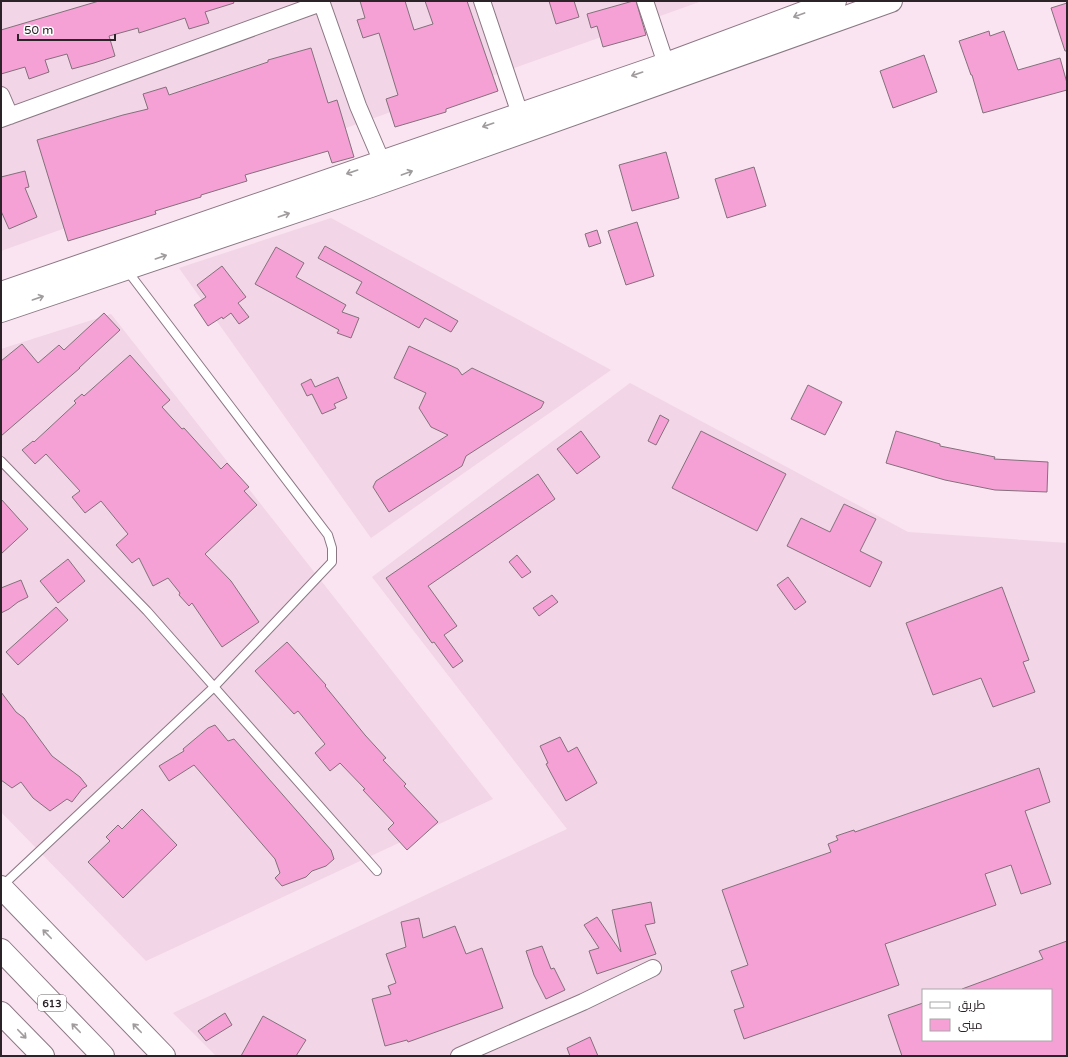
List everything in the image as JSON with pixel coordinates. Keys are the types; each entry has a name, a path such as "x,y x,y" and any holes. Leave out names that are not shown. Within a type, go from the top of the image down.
{"main road":[{"path":"1,293 666,64 835,1"},
{"path":"1,311 379,183 892,1"},
{"path":"1,887 164,1056"},
{"name":"613","path":"1,950 103,1056"},
{"path":"1,1013 43,1056"}],"street":[{"path":"482,1 520,114"},
{"path":"645,1 666,64"},
{"path":"1,95 5,118 321,2 358,106 382,162"},
{"path":"459,1056 583,1002 653,968"}],"lane":[{"path":"1,887 214,688 332,562 332,548 328,535 125,269"},
{"path":"1,461 147,611 377,871"}],"shaded area":[{"path":"1,1 702,1 1,251"},
{"path":"331,218 611,370 371,538 179,268"},
{"path":"111,314 493,799 146,961 1,812 1,349"},
{"path":"630,383 908,532 1067,543 1067,1056 216,1056 173,1013 567,829 372,577"}],"building":[{"path":"99,1 233,1 234,3 205,12 209,23 189,29 185,18 139,33 138,28 109,36 115,56 94,63 72,69 67,54 45,60 49,72 29,79 25,67 1,74 1,30"},
{"path":"360,1 405,1 414,30 433,24 425,1 467,1 498,91 446,109 446,112 395,127 386,99 398,95 379,33 363,38 357,20 365,18"},
{"path":"549,1 574,1 579,17 556,24"},
{"path":"636,1 646,35 603,47 597,26 591,28 587,14"},
{"path":"1067,3 1067,51 1065,51 1051,8"},
{"path":"989,31 990,36 1004,31 1018,70 1060,58 1067,83 1067,90 983,113 972,75 959,41"},
{"path":"311,48 328,103 337,100 354,157 332,163 328,151 245,175 247,181 155,211 156,214 68,241 37,140 148,109 143,94 166,87 169,95 268,62 268,60"},
{"path":"924,55 937,92 893,108 880,71"},
{"path":"666,152 679,198 632,211 619,165"},
{"path":"754,167 766,206 727,218 715,179"},
{"path":"25,171 29,187 25,188 37,217 9,229 1,211 1,177"},
{"path":"637,222 654,276 626,285 608,231"},
{"path":"597,230 601,243 589,247 585,234"},
{"path":"325,246 458,321 451,332 425,318 419,328 356,293 362,282 318,258"},
{"path":"276,247 304,263 296,277 346,305 342,312 359,318 351,338 337,333 339,330 255,284"},
{"path":"222,266 246,297 238,303 249,317 239,324 231,313 223,319 222,317 208,326 194,305 206,297 197,285"},
{"path":"104,313 120,330 80,368 1,436 1,361 22,344 38,363 59,345 64,350"},
{"path":"409,346 458,369 462,375 472,368 544,402 541,408 466,456 462,466 389,512 373,487 376,481 448,435 431,427 419,408 426,393 394,378"},
{"path":"130,355 170,400 162,407 182,429 184,428 221,469 227,463 249,487 244,491 257,505 205,554 231,581 259,622 222,647 192,603 189,606 179,595 180,593 168,578 153,586 139,558 132,563 116,545 128,534 101,501 85,513 72,497 80,491 46,454 35,464 22,450 33,441 34,442 76,403 74,401 82,394 84,396"},
{"path":"338,377 347,398 334,404 336,408 322,414 312,394 307,396 301,384 311,379 315,387"},
{"path":"808,385 842,402 825,435 791,419"},
{"path":"660,415 669,420 656,445 648,441"},
{"path":"581,431 600,457 577,474 557,449"},
{"path":"701,431 786,474 757,531 672,488"},
{"path":"896,431 940,444 940,446 995,457 994,459 1048,462 1047,492 995,490 945,480 886,463"},
{"path":"538,474 555,499 428,586 457,626 444,635 463,661 453,668 434,642 432,643 386,578"},
{"path":"1,499 28,529 1,554"},
{"path":"844,504 876,519 860,551 882,562 870,587 787,546 801,518 830,532"},
{"path":"517,555 531,572 522,578 509,562"},
{"path":"68,559 85,581 58,603 40,581"},
{"path":"788,577 806,602 795,610 777,585"},
{"path":"21,580 28,597 1,613 1,588"},
{"path":"1002,587 1029,660 1023,662 1035,692 993,707 981,678 933,695 906,623"},
{"path":"552,595 558,602 539,616 533,608"},
{"path":"56,607 68,620 18,665 6,652"},
{"path":"287,642 326,685 325,686 365,735 386,758 383,760 406,784 404,786 438,822 407,850 388,829 394,823 340,763 330,771 315,753 325,744 298,711 294,714 255,671"},
{"path":"1,692 16,712 24,718 52,756 80,777 87,786 82,789 72,802 67,799 50,811 33,798 21,782 12,788 1,780"},
{"path":"215,725 228,741 234,739 331,850 334,859 326,866 312,871 306,877 282,886 275,878 280,873 275,859 194,765 169,781 159,766 184,751 183,749 208,728"},
{"path":"560,737 568,752 577,747 597,783 566,801 546,764 548,763 540,746"},
{"path":"1039,768 1050,802 1025,811 1051,884 1021,894 1011,865 985,874 996,905 885,944 899,985 744,1039 734,1010 744,1007 731,971 748,965 722,890 831,852 828,844 838,840 836,836 854,830 855,832"},
{"path":"142,809 177,845 123,898 88,862 110,841 106,837 118,825 122,829"},
{"path":"651,902 655,923 645,925 656,954 597,974 589,951 599,948 584,925 597,917 621,952 612,910"},
{"path":"419,918 423,938 455,926 466,954 482,948 503,1008 408,1042 407,1040 385,1046 372,999 391,994 388,986 396,983 386,954 406,947 401,922"},
{"path":"1067,941 1067,1056 902,1056 888,1015 922,1003 922,1041 1052,1041 1052,989 962,989 1043,959 1039,951"},
{"path":"542,946 551,969 554,968 565,990 546,999 534,975 526,951"},
{"path":"225,1013 232,1025 206,1041 198,1031"},
{"path":"263,1016 306,1040 296,1056 241,1056"},
{"path":"590,1037 598,1056 570,1056 567,1048"}]}
